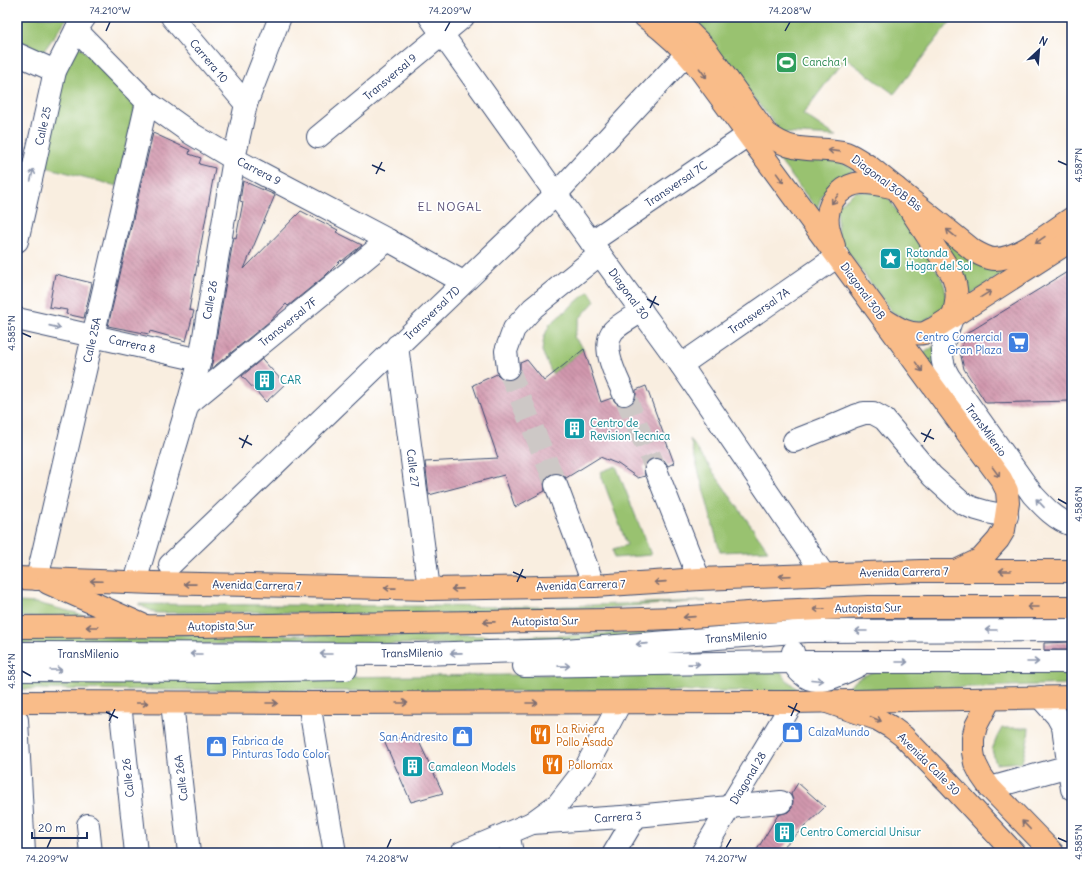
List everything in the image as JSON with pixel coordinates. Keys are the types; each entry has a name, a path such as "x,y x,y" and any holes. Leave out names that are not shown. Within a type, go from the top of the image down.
{"main road":[{"name":"Diagonal 30B","path":"645,17 687,53 755,131"},
{"name":"Diagonal 30B","path":"673,17 705,48 755,131 838,256 1002,479 1007,491 1008,503 1004,530 989,551 981,558 956,571"},
{"name":"Diagonal 30B Bis","path":"755,131 766,133 774,139 794,147 838,151 856,158 870,167 982,256 994,259 1010,257 1026,249 1072,218"},
{"path":"838,256 828,228 828,215 831,204 836,196 844,189 854,184 861,183 871,183 896,188 952,274 956,283 957,296 956,307 953,315"},
{"path":"885,320 902,330 912,332 923,333 933,329 1072,240"},
{"name":"Avenida Carrera 7","path":"27,578 429,589 594,586 699,579 956,571 1072,571"},
{"path":"27,578 145,626"},
{"name":"Autopista Sur","path":"17,627 608,620 676,618 775,611 868,607 1072,607"},
{"path":"17,702 620,703 826,702 1072,697"},
{"path":"990,699 976,726 973,738 975,763 980,775 995,793 1053,853"},
{"name":"Avenida Calle 30","path":"826,702 877,719 891,726 903,736 1014,853"},
{"path":"978,816 994,811 995,793"}],"street":[{"name":"Carrera 10","path":"172,17 246,104"},
{"name":"Calle 26","path":"135,582 200,360 234,159 246,104 280,17"},
{"name":"Transversal 9","path":"318,137 436,26 463,17"},
{"name":"Calle 25","path":"17,241 54,71 80,24"},
{"name":"Carrera 9","path":"80,24 147,102 192,134 234,159 388,240 463,282"},
{"name":"Diagonal 30","path":"436,26 681,365 824,575"},
{"name":"Transversal 7D","path":"170,565 556,194 687,53"},
{"path":"17,54 54,71"},
{"name":"Calle 25A","path":"27,578 93,336 147,102"},
{"name":"Transversal 7C","path":"508,368 506,351 514,329 533,308 595,248 755,131"},
{"name":"Transversal 7F","path":"188,404 388,240"},
{"name":"Transversal 7A","path":"681,365 838,256"},
{"path":"624,394 608,354 608,341 613,331 642,312"},
{"name":"TransMilenio","path":"953,315 942,348 941,358 946,373 1033,495 1046,510 1066,523 1072,525"},
{"name":"Carrera 8","path":"17,318 200,360"},
{"name":"Calle 27","path":"397,346 429,589"},
{"path":"794,440 855,416 864,413 873,413 884,419 932,476 962,503 980,510 1007,516"},
{"path":"656,470 699,579"},
{"path":"556,485 594,586"},
{"name":"TransMilenio","path":"17,653 418,654 565,650 806,631 1072,630"},
{"path":"806,631 798,641 793,651 793,662 798,671 806,678 816,681 825,680 869,662 1072,662"},
{"name":"TransMilenio","path":"17,670 217,671 793,662"},
{"path":"1040,698 1057,716 1063,727 1072,789"},
{"name":"Diagonal 28","path":"702,853 793,702"},
{"name":"Calle 26","path":"120,703 136,853"},
{"name":"Calle 26A","path":"172,703 189,853"},
{"path":"309,703 335,853"},
{"path":"532,823 558,804 585,769 620,703"},
{"path":"17,720 24,853"},
{"path":"995,793 1069,766"},
{"name":"Carrera 3","path":"461,853 510,843 532,823 636,816 781,802"},
{"path":"614,853 636,816"},
{"path":"88,825 91,853"}],"green space":[{"path":"17,17 68,17 43,52 17,39"},
{"path":"684,17 954,17 894,94 845,58 803,114 836,136 782,133 703,35"},
{"path":"77,44 136,104 117,186 42,166 61,72"},
{"path":"769,147 831,158 856,169 838,178 822,195 817,209"},
{"path":"856,191 885,193 940,275 946,292 944,309 921,322 908,321 892,312 839,240 837,206"},
{"path":"935,233 1011,268 966,298"},
{"path":"589,291 595,301 580,318 574,337 584,349 552,374 542,351 544,337 550,324"},
{"path":"934,346 936,376 921,355"},
{"path":"690,439 768,550 720,552"},
{"path":"616,466 651,555 614,558 613,549 627,545 600,472"},
{"path":"706,601 547,612 387,615 261,612 155,613 138,604 538,607"},
{"path":"17,602 37,603 80,614 89,618 17,617"},
{"path":"724,628 552,644 17,644 17,634 552,636"},
{"path":"878,671 1072,671 1072,684 845,691 860,678"},
{"path":"781,672 787,680 800,691 326,691 17,689 17,678 328,677"},
{"path":"1002,728 1029,728 1028,739 1022,762 996,764 992,750"}],"building":[{"path":"153,133 190,150 189,154 201,158 199,164 215,168 189,310 194,311 186,341 150,331 149,334 108,326"},
{"path":"243,181 275,195 244,269 301,211 338,230 336,232 362,245 342,261 341,260 325,276 288,306 286,304 270,321 211,369 232,247 234,237 236,238 243,202 240,201"},
{"name":"Centro Comercial Gran Plaza","path":"1072,269 1072,401 986,403 964,369 960,352 966,334"},
{"path":"55,274 92,283 84,318 66,314 67,310 49,307"},
{"name":"Centro de Revision Tecnica","path":"584,349 601,402 612,398 617,404 629,406 634,401 636,390 646,386 674,463 668,466 664,460 658,458 651,459 646,463 644,468 645,476 638,478 618,464 600,457 566,478 564,475 558,473 551,473 544,483 545,491 515,507 504,475 429,495 425,462 498,458 473,385 497,374 503,380 515,378 520,373 520,363 527,360 544,381"},
{"name":"CAR","path":"262,359 285,384 266,402 242,376"},
{"path":"1072,642 1072,650 1044,650 1044,643"},
{"name":"Camaleon Models","path":"416,735 443,793 411,802 384,741"},
{"name":"Centro Comercial Unisur","path":"798,783 825,807 777,853 755,853 778,815 788,812 792,808 793,801 791,794"}],"tunnel":[{"path":"508,368 556,485"},
{"path":"624,394 656,470"}],"place":[{"name":"Cancha 1","path":"786,62"},
{"name":"Rotonda Hogar del Sol","path":"891,259"},
{"name":"Centro Comercial Gran Plaza","path":"1018,343"},
{"name":"CAR","path":"264,380"},
{"name":"Centro de Revision Tecnica","path":"575,429"},
{"name":"CalzaMundo","path":"793,732"},
{"name":"La Riviera Pollo Asado","path":"540,735"},
{"name":"San Andresito","path":"463,737"},
{"name":"Fabrica de Pinturas Todo Color","path":"216,747"},
{"name":"Pollomax","path":"552,765"},
{"name":"Camaleon Models","path":"413,767"},
{"name":"Centro Comercial Unisur","path":"784,832"}],"district":[{"name":"EL NOGAL","path":"450,207"}]}
